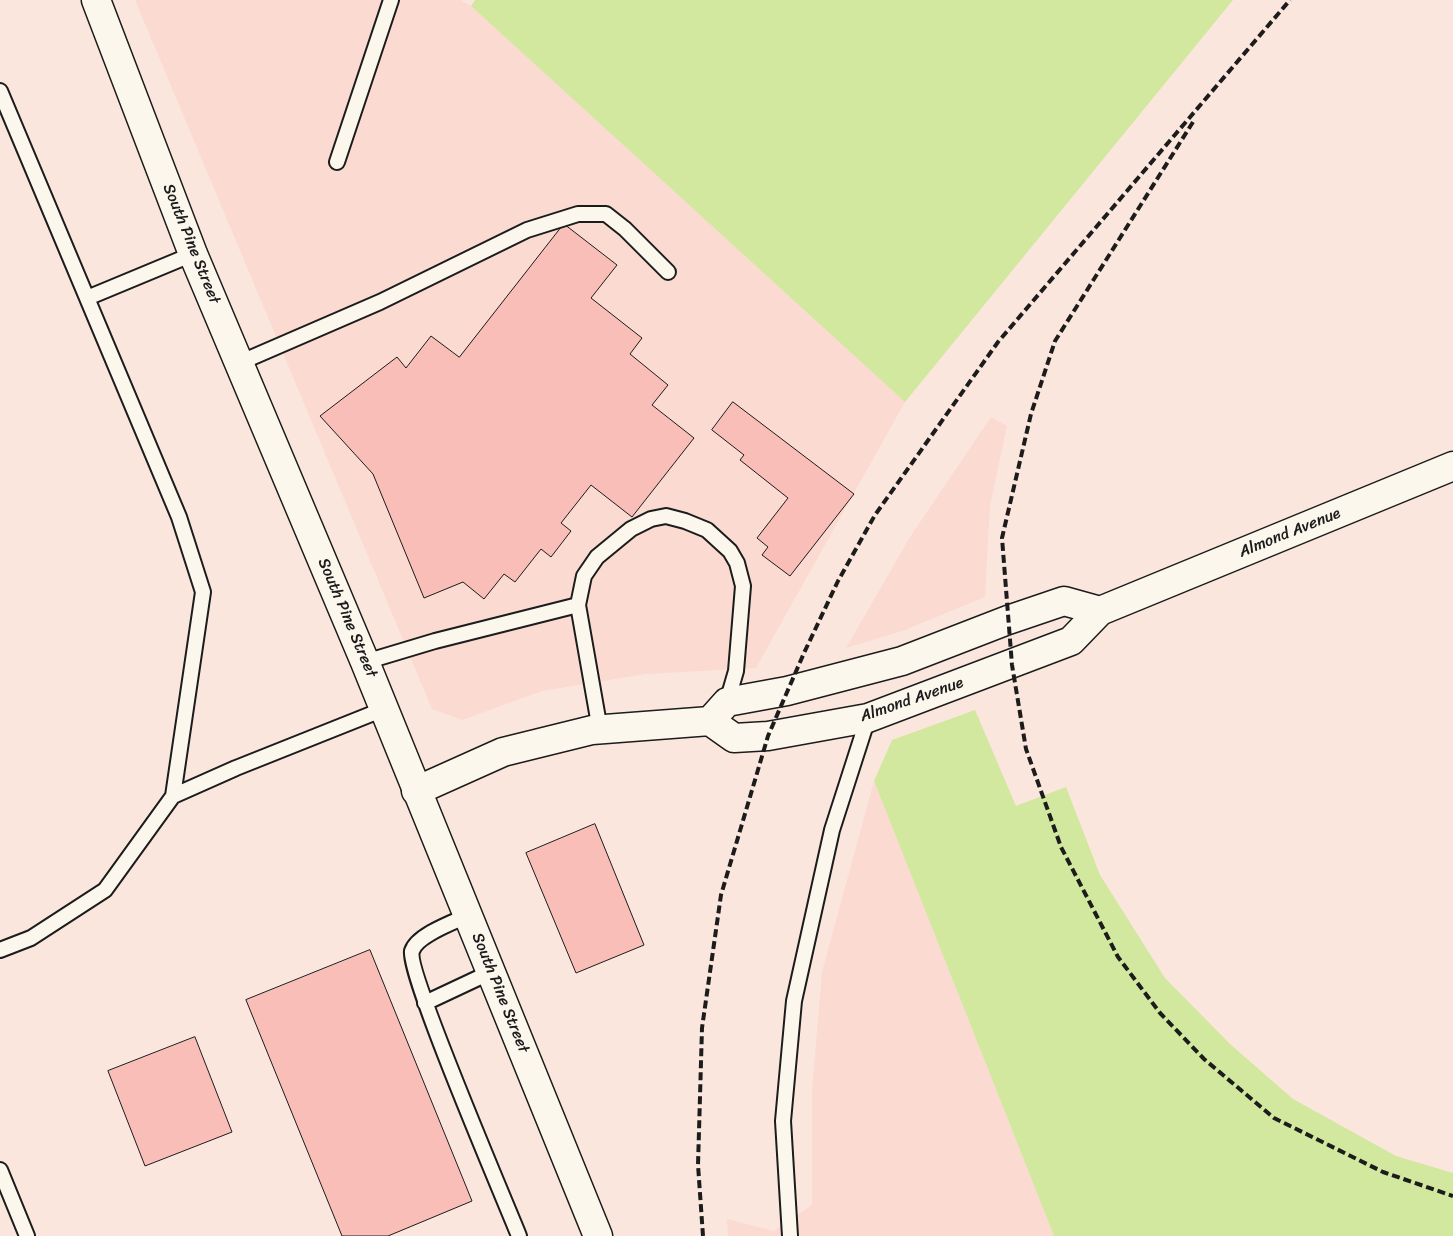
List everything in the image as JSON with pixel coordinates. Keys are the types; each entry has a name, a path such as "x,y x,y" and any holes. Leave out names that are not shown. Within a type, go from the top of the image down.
{"street":[{"name":"South Pine Street","path":"96,0 193,254 365,662 416,791 469,915 593,1234"},
{"name":"Almond Avenue","path":"718,712 734,738 768,736 868,718 1071,641 1100,610 1453,466"},
{"path":"416,791 503,752 592,730 718,712 902,661 1064,601 1100,610"}],"lane":[{"path":"337,162 391,0"},
{"path":"0,91 179,517 203,592 174,796 105,890 31,938 0,950"},
{"path":"239,363 380,302 527,230 578,214 606,214 624,228 668,272"},
{"path":"87,298 193,254"},
{"path":"600,730 578,604 584,576 597,557 631,529 651,519 666,516 707,530 730,551 737,563 743,586 736,671 718,712"},
{"path":"365,662 435,640 578,604"},
{"path":"174,796 236,768 384,709"},
{"path":"790,1236 783,1121 794,1001 832,830 868,718"},
{"path":"469,915 420,938 412,950 412,960 425,1003 519,1236"},
{"path":"425,1003 491,972"},
{"path":"0,1170 27,1236"}],"shaded area":[{"path":"135,0 461,0 471,6 905,402 756,668 646,674 542,691 462,720 432,709"},
{"path":"991,417 1007,426 990,506 985,597 905,630 846,648 910,537"},
{"path":"874,781 1054,1236 728,1236 727,1219 774,1231 812,1205 812,1089 822,972"}],"green space":[{"path":"475,0 1233,0 905,402 471,6"},
{"path":"975,710 1016,806 1066,787 1100,875 1165,978 1230,1044 1293,1099 1396,1156 1453,1173 1453,1236 1054,1236 874,781 892,740"}],"building":[{"path":"564,224 617,265 591,298 642,338 630,354 668,385 652,405 694,438 632,517 591,485 561,523 571,531 551,557 541,549 515,582 504,574 484,599 463,582 424,598 373,474 320,416 397,357 406,368 431,336 459,357"},
{"path":"733,402 854,494 790,576 762,555 768,547 757,538 788,498 740,460 744,455 712,430"},
{"path":"595,824 644,945 576,973 526,853"},
{"path":"370,950 472,1201 388,1236 342,1236 246,1000"},
{"path":"195,1037 232,1132 145,1166 108,1071"}],"railway":[{"path":"703,1236 698,1165 702,1028 721,895 768,736 838,581 875,515 998,342 1290,0"},
{"path":"1193,122 1055,341 1031,414 1002,538 1012,665 1026,749 1061,847 1118,957 1160,1013 1204,1059 1274,1118 1383,1172 1453,1196"}]}
